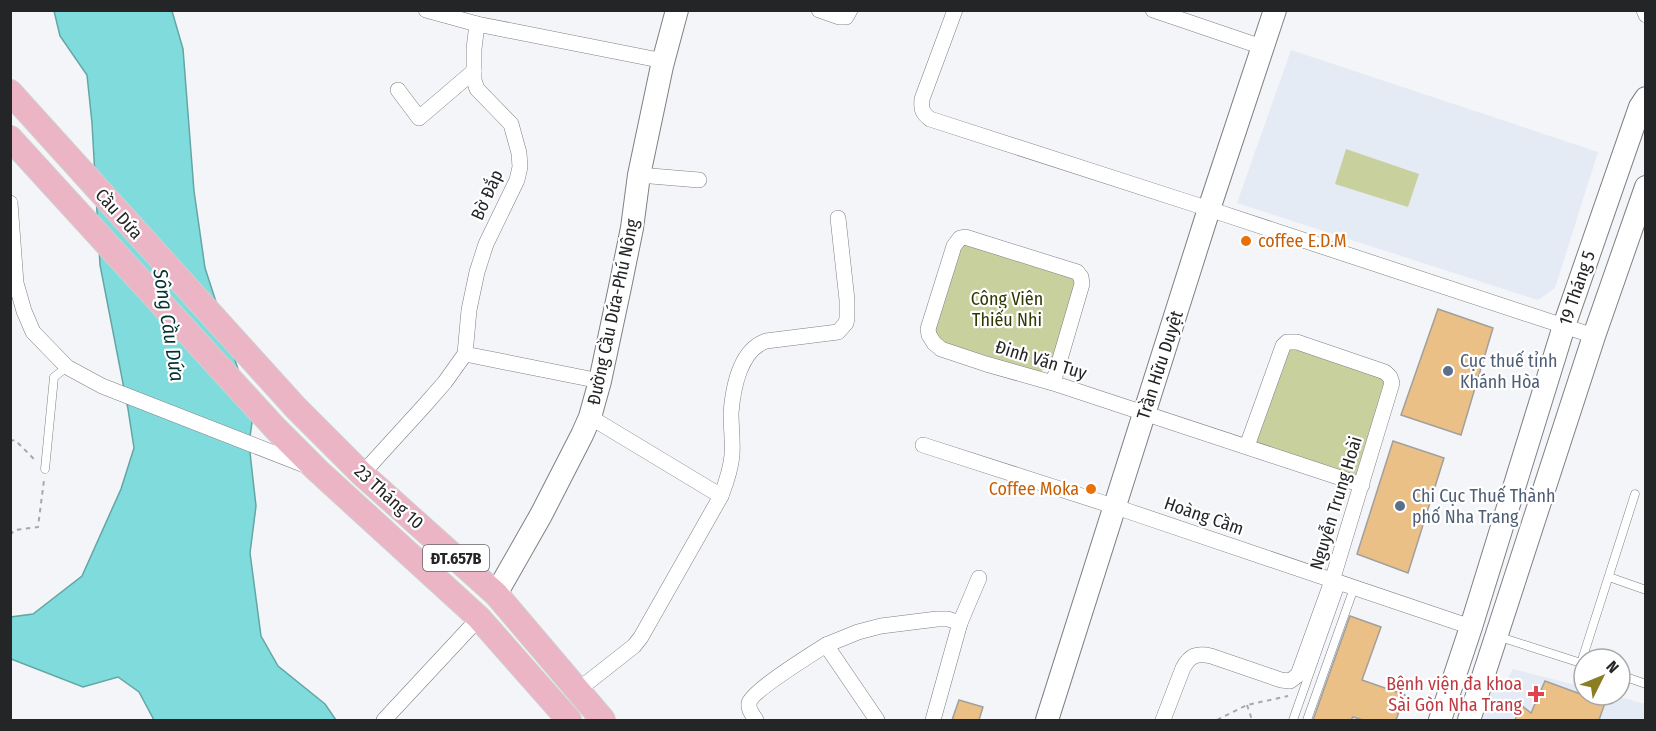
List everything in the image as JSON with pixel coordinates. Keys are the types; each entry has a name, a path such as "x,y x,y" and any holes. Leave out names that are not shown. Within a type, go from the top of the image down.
{"main road":[{"name":"Cầu Dứa","path":"13,96 296,408"},
{"name":"Cầu Dứa","path":"10,138 271,439"},
{"name":"23 Tháng 10","path":"296,408 362,474 496,594 603,720"},
{"name":"23 Tháng 10","path":"271,439 317,470 479,618 568,720"},
{"path":"479,618 496,594"}],"street":[{"path":"426,10 477,24 664,61"},
{"name":"Đường Cầu Dứa-Phú Nông","path":"496,594 542,515 590,417 600,381 632,228 639,175 677,10"},
{"path":"819,10 846,17 850,10"},
{"path":"955,10 922,99 921,109 930,119 1594,336"},
{"path":"1153,10 1186,16 1262,47"},
{"name":"Trần Hữu Duyệt","path":"1047,720 1209,209 1275,10"},
{"name":"Bờ Đắp","path":"465,354 469,310 477,272 486,244 517,180 520,167 519,153 511,124 477,88 474,49 477,24"},
{"path":"398,90 418,118 474,71"},
{"name":"19 Tháng 5","path":"1440,720 1471,627 1563,327 1640,106 1646,98"},
{"path":"639,175 699,180"},
{"path":"1612,184 1644,191"},
{"name":"19 Tháng 5","path":"1469,720 1594,336 1644,191"},
{"path":"10,203 16,283 24,311 33,332 67,367 117,392 271,439"},
{"path":"578,690 634,646 641,637 721,496 732,456 731,414 734,390 745,357 756,345 766,341 838,332 846,323 847,300 838,218"},
{"name":"Đinh Văn Tuy","path":"1053,382 1082,284 1081,277 1077,272 964,237 960,238 954,246 928,329 934,343 941,349 1053,382 1362,485"},
{"name":"Nguyễn Trung Hoài","path":"1247,446 1283,346 1290,341 1385,372 1390,377 1392,383 1362,485 1343,584 1298,675"},
{"path":"362,474 445,382 465,354 600,381"},
{"path":"590,417 721,496"},
{"name":"Hoàng Cầm","path":"923,445 1116,507 1471,627"},
{"path":"933,720 960,623 980,578"},
{"path":"384,720 479,618"},
{"path":"756,720 748,705 753,697 826,645 858,632 881,626 930,619 948,619 960,623"},
{"path":"1471,627 1497,636"},
{"path":"826,645 876,720"},
{"path":"1163,720 1183,668 1187,660 1194,656 1202,654 1211,656 1281,681 1290,681 1298,675"}],"lane":[{"path":"45,470 54,377 67,367"},
{"path":"1588,647 1635,494"},
{"path":"1609,577 1646,590"},
{"path":"1293,720 1343,584"},
{"path":"1307,720 1343,584"},
{"path":"1497,636 1572,660"}],"path":[{"path":"10,441 15,440 45,470 38,527 15,530 10,536"},
{"path":"1217,720 1247,705 1291,695 1298,675"},
{"path":"1247,705 1252,720"}],"shaded area":[{"path":"1291,50 1598,152 1555,288 1538,300 1237,203"},
{"name":"Bệnh viện đa khoa Sài Gòn Nha Trang","path":"1513,669 1572,684 1572,707 1632,707 1632,700 1645,704 1645,720 1478,720 1489,688 1500,692"}],"green space":[{"path":"1346,149 1419,174 1408,207 1335,184"},
{"name":"Công Viên Thiếu Nhi","path":"970,244 1073,277 1077,283 1049,368 1038,372 937,339 935,330 961,245"},
{"path":"1293,348 1383,377 1385,383 1355,477 1255,443 1288,349"}],"water":[{"name":"Sông Cầu Dứa","path":"54,11 172,11 183,49 194,191 205,268 253,415 249,444 256,506 250,553 261,636 278,666 325,704 336,720 154,720 139,692 118,677 83,687 11,659 11,617 33,614 82,576 121,489 134,448 100,265 87,75 60,36"}],"building":[{"name":"Cục thuế tỉnh Khánh Hòa","path":"1438,309 1493,328 1461,435 1401,415"},
{"name":"Chi Cục Thuế Thành phố Nha Trang","path":"1393,441 1444,458 1408,573 1357,554"},
{"path":"1350,616 1381,627 1362,680 1405,695 1396,720 1363,720 1353,717 1351,720 1313,720"},
{"path":"1545,681 1572,691 1572,707 1604,707 1599,720 1515,720 1521,705 1531,713"},
{"path":"959,700 983,707 979,720 952,720"}],"place":[{"name":"coffee E.D.M","path":"1246,241"},
{"name":"Cục thuế tỉnh Khánh Hòa","path":"1448,371"},
{"name":"Coffee Moka","path":"1091,489"},
{"name":"Chi Cục Thuế Thành phố Nha Trang","path":"1400,506"},
{"name":"Bệnh viện đa khoa Sài Gòn Nha Trang","path":"1536,694"}]}
